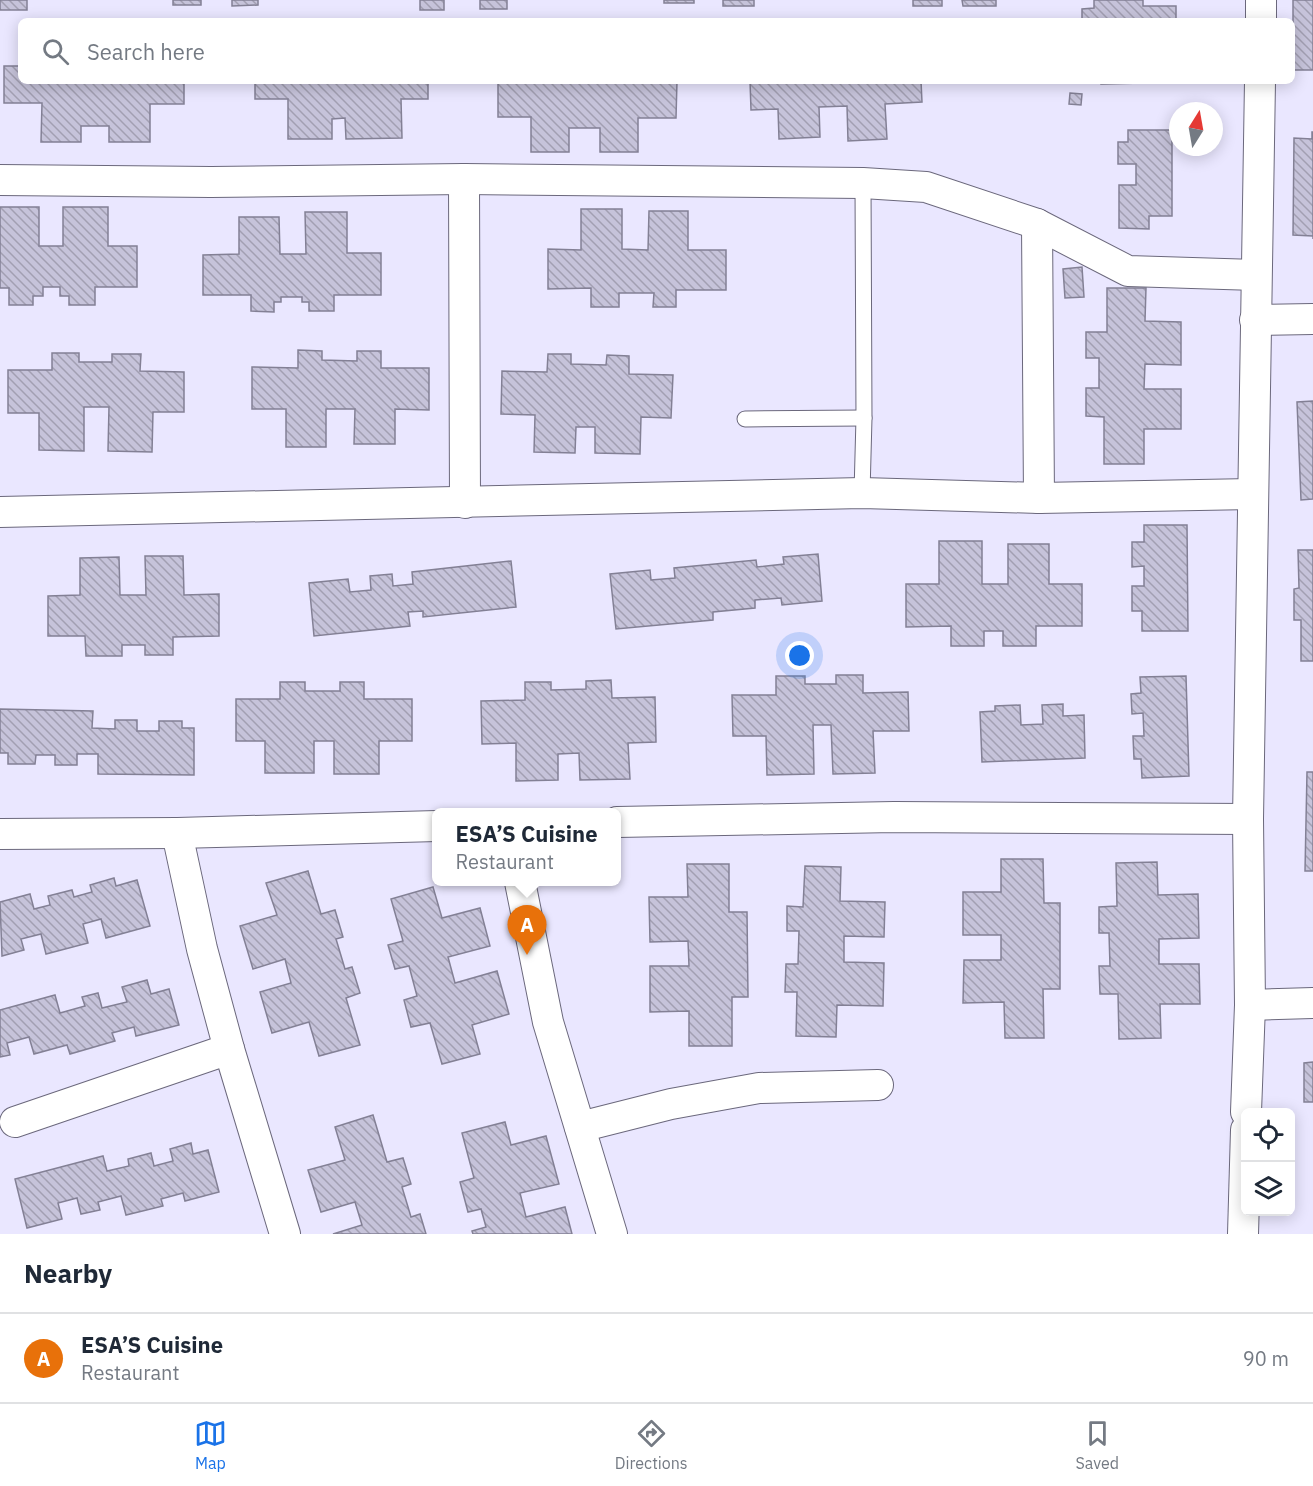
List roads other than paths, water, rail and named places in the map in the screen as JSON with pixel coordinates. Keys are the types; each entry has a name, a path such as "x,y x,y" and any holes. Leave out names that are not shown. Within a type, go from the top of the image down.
{"street":[{"path":"1261,0 1261,18"},
{"path":"1246,1108 1250,1005 1248,819 1252,494 1260,84"},
{"path":"0,180 211,182 464,179 863,183 926,187 1037,224 1128,271 1256,275"},
{"path":"464,179 465,503"},
{"path":"1037,224 1039,498"},
{"path":"1255,320 1313,319"},
{"path":"0,512 862,493 1039,498 1252,494"},
{"path":"621,822 894,817 1248,819"},
{"path":"0,834 177,833 432,826"},
{"path":"177,833 202,949 229,1049 285,1234"},
{"path":"521,886 548,1022 612,1234"},
{"path":"1250,1005 1313,1003"},
{"path":"15,1122 229,1049"},
{"path":"580,1127 671,1104 759,1088 878,1085"},
{"path":"1243,1234 1244,1162"}],"lane":[{"path":"862,493 863,183"},
{"path":"745,419 864,417"}],"place":[{"name":"ESA’S Cuisine","path":"527,955"}]}
